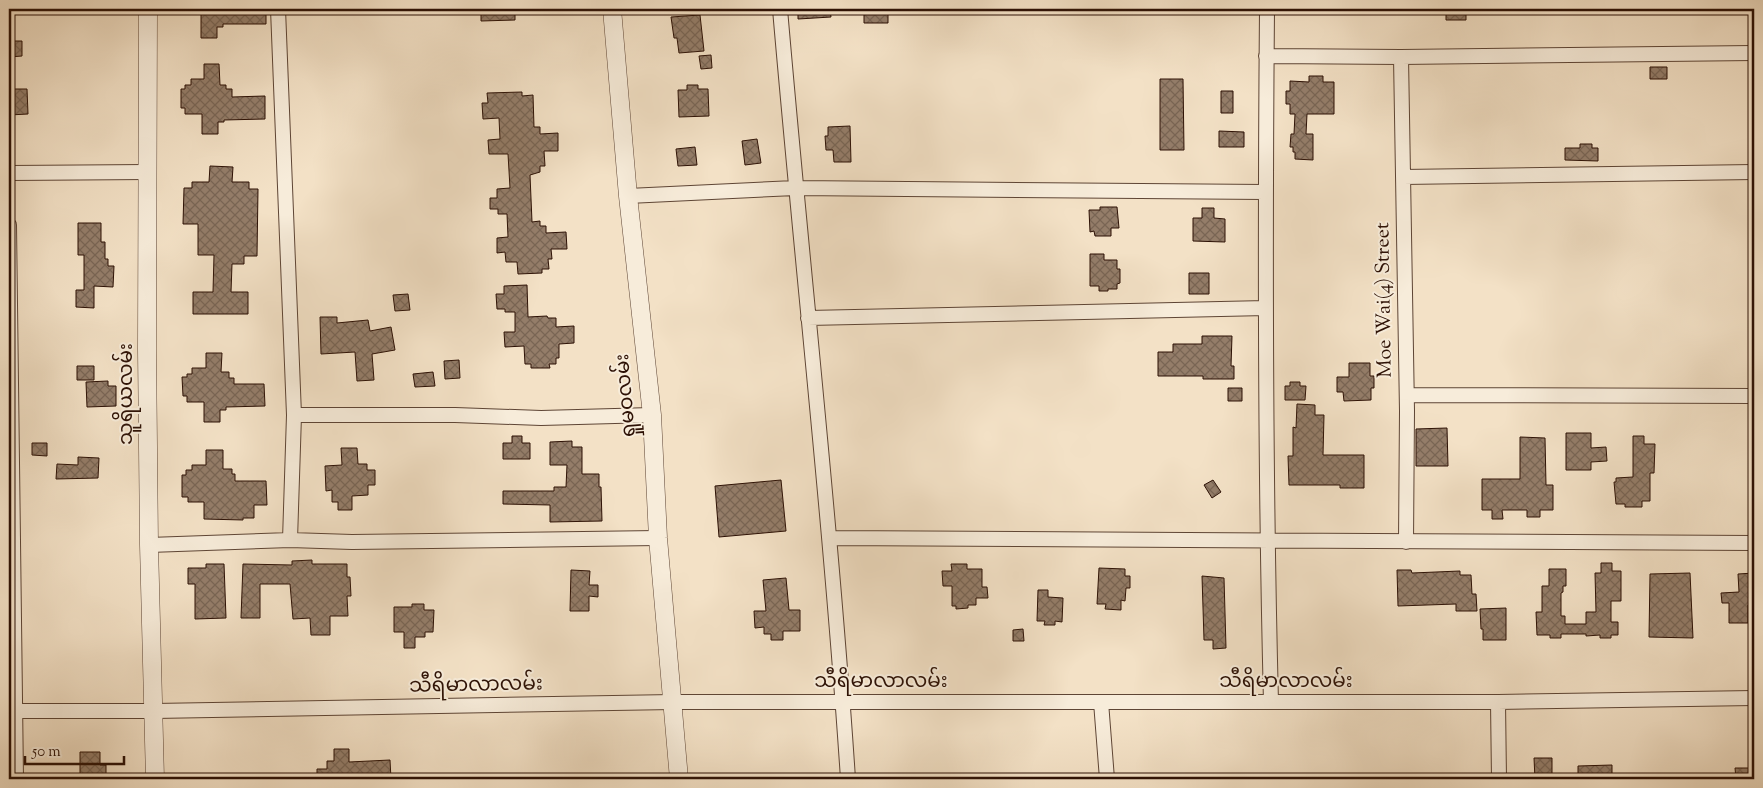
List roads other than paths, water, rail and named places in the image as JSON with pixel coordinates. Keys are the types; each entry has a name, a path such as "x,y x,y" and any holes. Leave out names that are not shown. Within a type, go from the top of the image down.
{"street":[{"name":"သူရိယလမ်း","path":"148,9 149,545 155,779"},
{"path":"278,9 294,415 290,540"},
{"name":"ရှုမဝလမ်း","path":"612,9 628,196 652,415 658,538 674,702 679,779"},
{"path":"780,9 795,188 830,538 848,779"},
{"path":"1267,9 1265,192 1266,541 1271,702"},
{"path":"1266,56 1401,57 1754,53"},
{"name":"Moe Wai(4) Street","path":"1401,57 1407,395 1406,542"},
{"path":"9,173 148,172"},
{"path":"1403,177 1754,172"},
{"path":"628,196 795,188 1265,192"},
{"path":"9,225 12,710 16,779"},
{"path":"808,318 1266,308"},
{"path":"1407,395 1754,396"},
{"path":"294,415 456,414 541,418 652,415"},
{"path":"149,545 290,540 352,542 658,538"},
{"path":"830,538 1754,543"},
{"name":"သီရိမာလာလမ်း","path":"12,710 154,711 674,702 1498,702 1754,698"},
{"path":"1102,702 1107,779"},
{"path":"1498,702 1499,779"}]}
